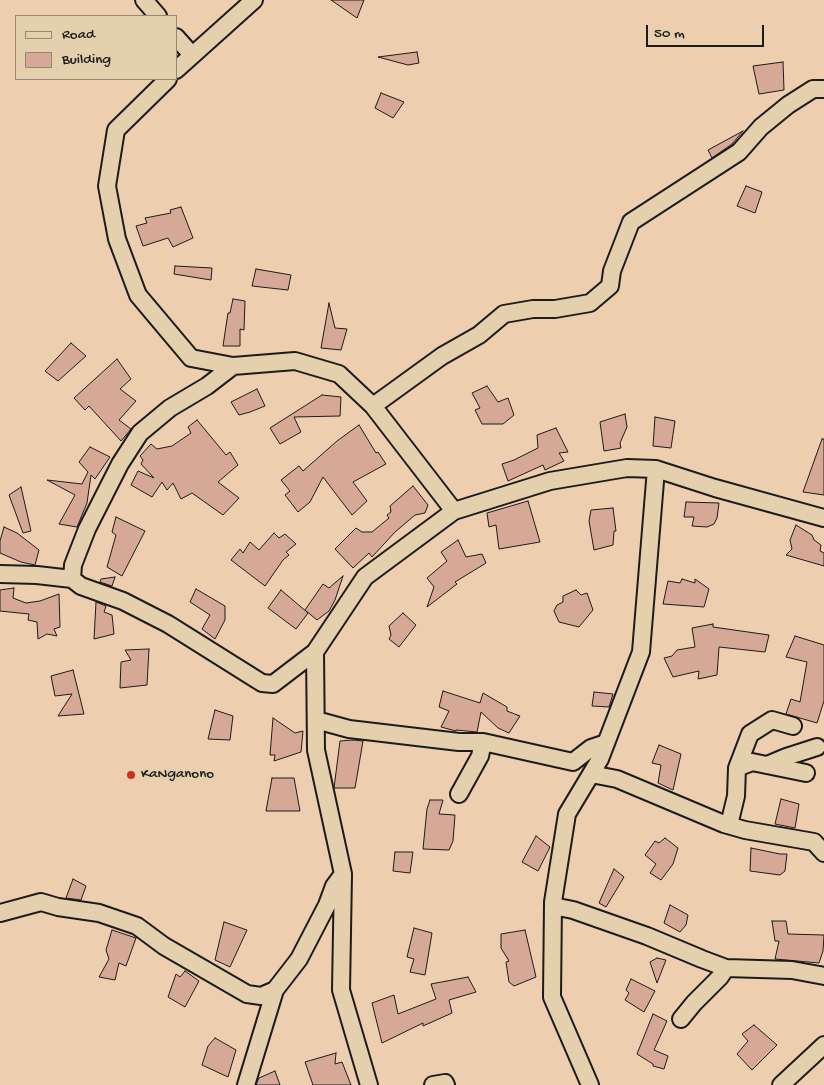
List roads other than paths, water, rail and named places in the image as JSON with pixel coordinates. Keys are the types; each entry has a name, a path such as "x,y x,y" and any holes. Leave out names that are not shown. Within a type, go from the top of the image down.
{"street":[{"path":"144,0 157,15"},
{"path":"178,68 254,0"},
{"path":"178,39 192,55"},
{"path":"167,80 116,130 107,186 117,239 138,295 191,358 233,366 295,361 339,374 372,406 454,512"},
{"path":"372,406 442,356 479,335 504,314 533,309 556,309 590,303 610,286 612,271 631,222 739,152 761,127 813,88 824,89"},
{"path":"72,579 73,565 87,529 120,464 140,433 170,408 207,386 233,366"},
{"path":"0,574 37,575 72,579 81,586 123,601 168,624 262,684 273,684 315,652 365,577 454,512 550,481 627,468 656,469 715,488 824,518"},
{"path":"590,1085 552,997 553,906 567,814 600,759 641,652 656,469"},
{"path":"315,652 316,750 343,874 342,990 369,1085"},
{"path":"316,720 350,730 459,742 483,742 573,762 591,748 606,743"},
{"path":"729,825 736,796 737,768 750,734 772,720 793,726"},
{"path":"460,794 477,762 483,742"},
{"path":"767,765 817,747"},
{"path":"737,768 752,762 806,773"},
{"path":"591,774 617,780 745,830 814,842 824,853"},
{"path":"246,1085 275,990 299,958 327,905 334,886 343,874"},
{"path":"0,913 41,902 58,907 99,912 137,926 164,946 247,994 261,996 275,990"},
{"path":"553,906 573,910 647,936 726,968 792,970 824,976"},
{"path":"681,1019 694,1003 720,978 726,968"},
{"path":"781,1085 824,1045"},
{"path":"433,1085 445,1083 446,1085"}],"place":[{"name":"KaNganono","path":"131,775"}]}
